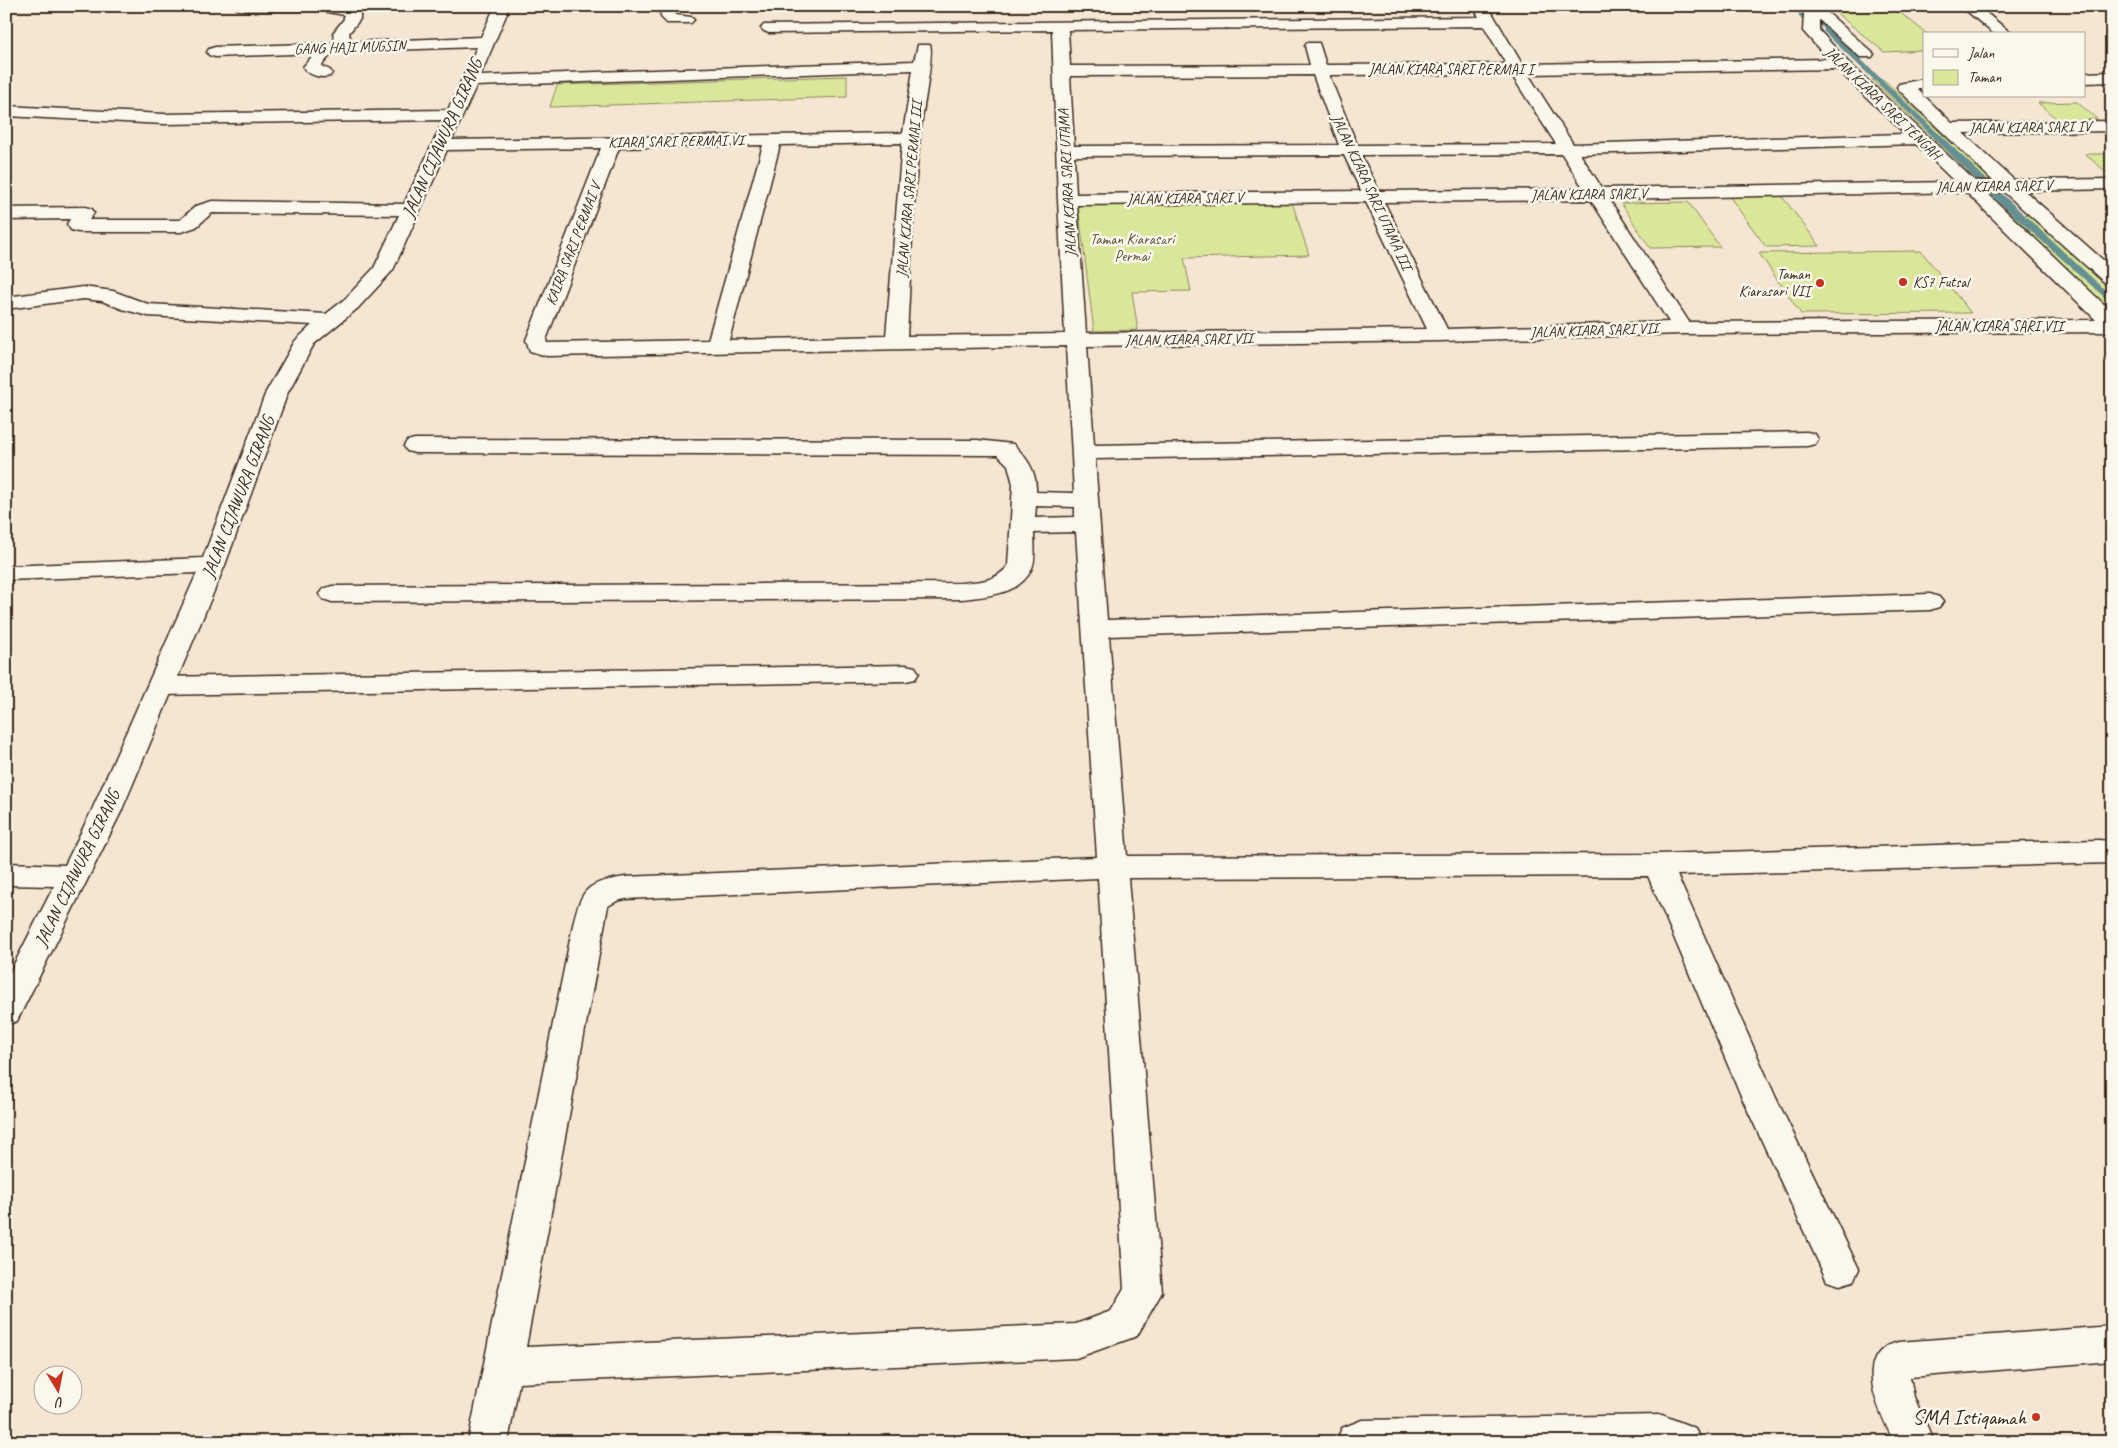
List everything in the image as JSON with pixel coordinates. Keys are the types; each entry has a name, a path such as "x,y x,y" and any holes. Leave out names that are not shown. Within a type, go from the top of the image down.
{"street":[{"path":"242,6 347,9 352,13 352,19 341,33 345,47"},
{"name":"JALAN CIJAWURA GIRANG","path":"6,1012 106,812 213,565 277,392 304,341 351,304 383,270 455,115 502,6"},
{"path":"656,6 668,10 669,17 672,20 686,20"},
{"name":"JALAN KIARA SARI PERMAI III","path":"896,342 911,138 923,65 928,6"},
{"path":"1480,6 1516,69 1599,194 1683,328"},
{"path":"1968,6 2001,32"},
{"path":"1812,16 1823,16 1866,54"},
{"name":"JALAN KIARA SARI TENGAH","path":"1812,16 1811,31 1841,64 1918,139 2080,249 2112,279"},
{"path":"768,28 1060,24 1310,34 1488,21"},
{"name":"JALAN KIARA SARI UTAMA","path":"503,1366 1076,1341 1124,1324 1143,1292 1083,452 1067,200 1060,24"},
{"name":"JALAN KIARA SARI UTAMA III","path":"1310,34 1319,70 1350,150 1440,335"},
{"name":"GANG HAJI MUGSIN","path":"215,52 486,42"},
{"path":"324,73 311,67 328,48"},
{"name":"JALAN KIARA SARI PERMAI I","path":"1062,71 1516,69 1841,64"},
{"path":"469,81 923,65"},
{"path":"2086,78 2112,77"},
{"name":"JALAN KIARA SARI TENGAH","path":"1923,84 1906,86 1906,90 1948,128 1990,187 2112,325"},
{"path":"6,111 173,119 455,115"},
{"name":"JALAN KIARA SARI IV","path":"1948,128 2112,126"},
{"name":"KIARA SARI PERMAI VI","path":"441,145 911,138"},
{"path":"1065,151 1567,148 1918,139"},
{"path":"717,346 773,140"},
{"name":"KAIRA SARI PERMAI V","path":"537,347 536,340 612,142"},
{"name":"JALAN KIARA SARI V","path":"1067,200 1373,195 1599,194 2112,184"},
{"path":"6,214 85,213 76,224 78,226 187,226 206,208 410,210"},
{"path":"2080,249 2104,249"},
{"path":"6,303 83,293 106,295 129,305 148,310 330,320"},
{"name":"JALAN KIARA SARI VII","path":"537,347 547,350 896,342 1440,335 1683,328 2112,325"},
{"path":"1083,452 1807,439"},
{"path":"332,594 961,591 990,588 1010,581 1020,567 1024,484 1019,463 1005,449 977,446 415,446"},
{"path":"1024,499 1087,512"},
{"path":"1022,526 1087,512"},
{"path":"6,573 213,565"},
{"path":"1096,628 1930,602"},
{"path":"160,686 906,673"},
{"path":"488,1442 594,900 609,891 625,888 1113,867 1658,865 2112,852"},
{"path":"1658,865 1759,1098 1840,1269"},
{"path":"6,874 74,876"},
{"path":"1914,1442 1897,1402 1889,1375 1892,1366 1898,1360 2112,1343"},
{"path":"1356,1442 1362,1439 1662,1434 1681,1442"}],"green space":[{"path":"1892,6 1924,32 1923,50 1884,52 1829,7"},
{"path":"847,76 847,97 550,107 557,85"},
{"path":"1872,80 1884,80 1993,181 1979,182"},
{"path":"2077,102 2098,120 2059,121 2038,103"},
{"path":"2085,154 2112,154 2112,177"},
{"path":"1781,195 1820,246 1766,247 1729,196"},
{"name":"Taman Kiarasari Permai","path":"1291,199 1309,255 1184,258 1191,291 1132,292 1138,330 1094,331 1078,204"},
{"path":"1688,202 1720,247 1650,248 1621,203"},
{"path":"2038,214 2112,280 2112,317 2001,216"},
{"path":"1921,251 1971,313 1801,314 1759,253"}],"waterway":[{"path":"1799,6 1802,17 1826,26 1826,31 1920,119 2006,204 2112,301"}],"place":[{"name":"KS7 Futsal","path":"1903,282"},
{"name":"Taman Kiarasari VII","path":"1820,283"},
{"name":"SMA Istiqamah","path":"2036,1417"}]}
